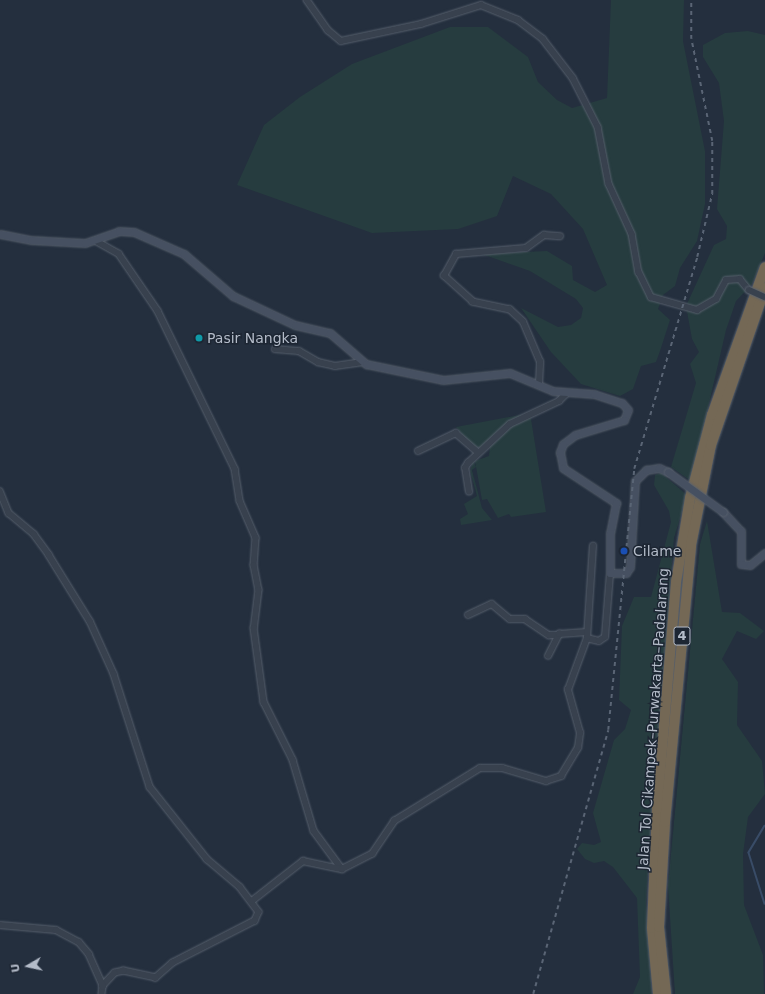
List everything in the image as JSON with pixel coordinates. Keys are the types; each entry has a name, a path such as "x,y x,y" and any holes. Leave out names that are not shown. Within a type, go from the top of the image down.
{"highway":[{"name":"Jalan Tol Cikampek–Purwakarta–Padalarang","path":"658,994 652,928 657,809 676,582 690,498 712,415 765,267"},
{"name":"Jalan Tol Cikampek–Purwakarta–Padalarang","path":"666,994 659,927 665,822 691,545 711,445 765,288"}],"street":[{"path":"308,0 328,30 341,41 421,24 481,5 518,20 543,39 573,78 598,126 609,184 632,234 639,272 651,297 697,310 716,299 726,280 740,279 749,290 765,297"},
{"path":"0,234 31,240 96,241 119,230 141,234 184,254 233,296 295,325 330,333 363,362"},
{"path":"539,384 540,362 522,322 510,310 473,302 444,276 456,254 526,248 544,235 560,236"},
{"path":"96,241 119,254 158,311 235,469 240,501 256,538 254,565 259,590 254,628 264,702 293,760 314,831 342,869"},
{"path":"275,349 299,352 318,362 335,366 363,362 438,380 510,373 539,384 548,390 599,395 622,403 628,410 621,422 571,437 560,452 563,468 616,502 610,533 610,573 605,637 599,641 587,635 549,635 525,618 510,619 492,604 468,615"},
{"path":"469,492 466,466 510,424 559,401 567,393"},
{"path":"418,451 456,433 479,453"},
{"path":"610,573 624,574 630,567 636,481 646,470 659,468 668,472 723,512 742,533 741,564 750,565 765,553"},
{"path":"0,491 9,512 34,534 49,555 90,621 114,674 150,787 207,859 252,901 259,912 255,921 173,963 161,976 151,979 119,971 103,986"},
{"path":"252,901 303,861 342,869 372,854 390,826 406,812 480,768 502,768 546,782 561,776 578,748 580,733 568,690 587,635 593,546"},
{"path":"548,656 558,635"},
{"path":"0,925 56,930 79,942 89,954 103,986 102,994"}],"green space":[{"path":"611,0 684,0 683,41 705,151 705,204 697,241 680,268 675,286 663,295 658,309 670,320 660,351 656,362 641,366 633,389 620,396 581,384 551,352 521,308 558,327 571,325 581,318 583,308 576,299 530,271 482,254 547,251 572,266 573,280 595,292 607,285 583,229 551,194 513,176 497,216 458,229 372,233 237,185 264,125 300,97 352,64 450,27 488,27 528,57 538,82 557,100 572,108 607,98"},
{"path":"748,31 765,35 765,253 752,284 736,301 726,330 691,481 671,467 696,383 690,364 699,352 692,339 686,306 714,245 726,239 727,226 717,209 724,121 719,83 703,57 703,45 725,33"},
{"path":"530,413 546,512 511,517 509,514 498,518 487,499 482,500 475,461 489,456 490,446 498,440 494,436 481,447 473,447 456,427"},
{"path":"473,460 476,467 472,470 482,508 492,520 461,525 460,519 468,514 464,504 477,496 470,471"},
{"path":"661,473 687,495 674,538 651,818 646,903 652,994 633,994 640,977 637,898 613,867 604,861 594,863 585,859 577,849 582,843 594,845 601,842 593,813 614,740 625,729 631,710 619,700 622,626 634,597 651,597 671,522 669,511 654,485 655,475"},
{"path":"707,521 722,612 740,613 764,631 756,639 737,631 722,659 738,682 737,725 762,761 765,794 748,817 743,854 744,905 763,955 764,994 675,994 668,886 700,544"}],"waterway":[{"path":"765,826 749,853 765,904"}],"railway":[{"path":"533,994 608,730 634,469 697,257 712,194 712,141 691,39 691,0"}],"place":[{"name":"Pasir Nangka","path":"199,338"},
{"name":"Cilame","path":"624,551"}]}
